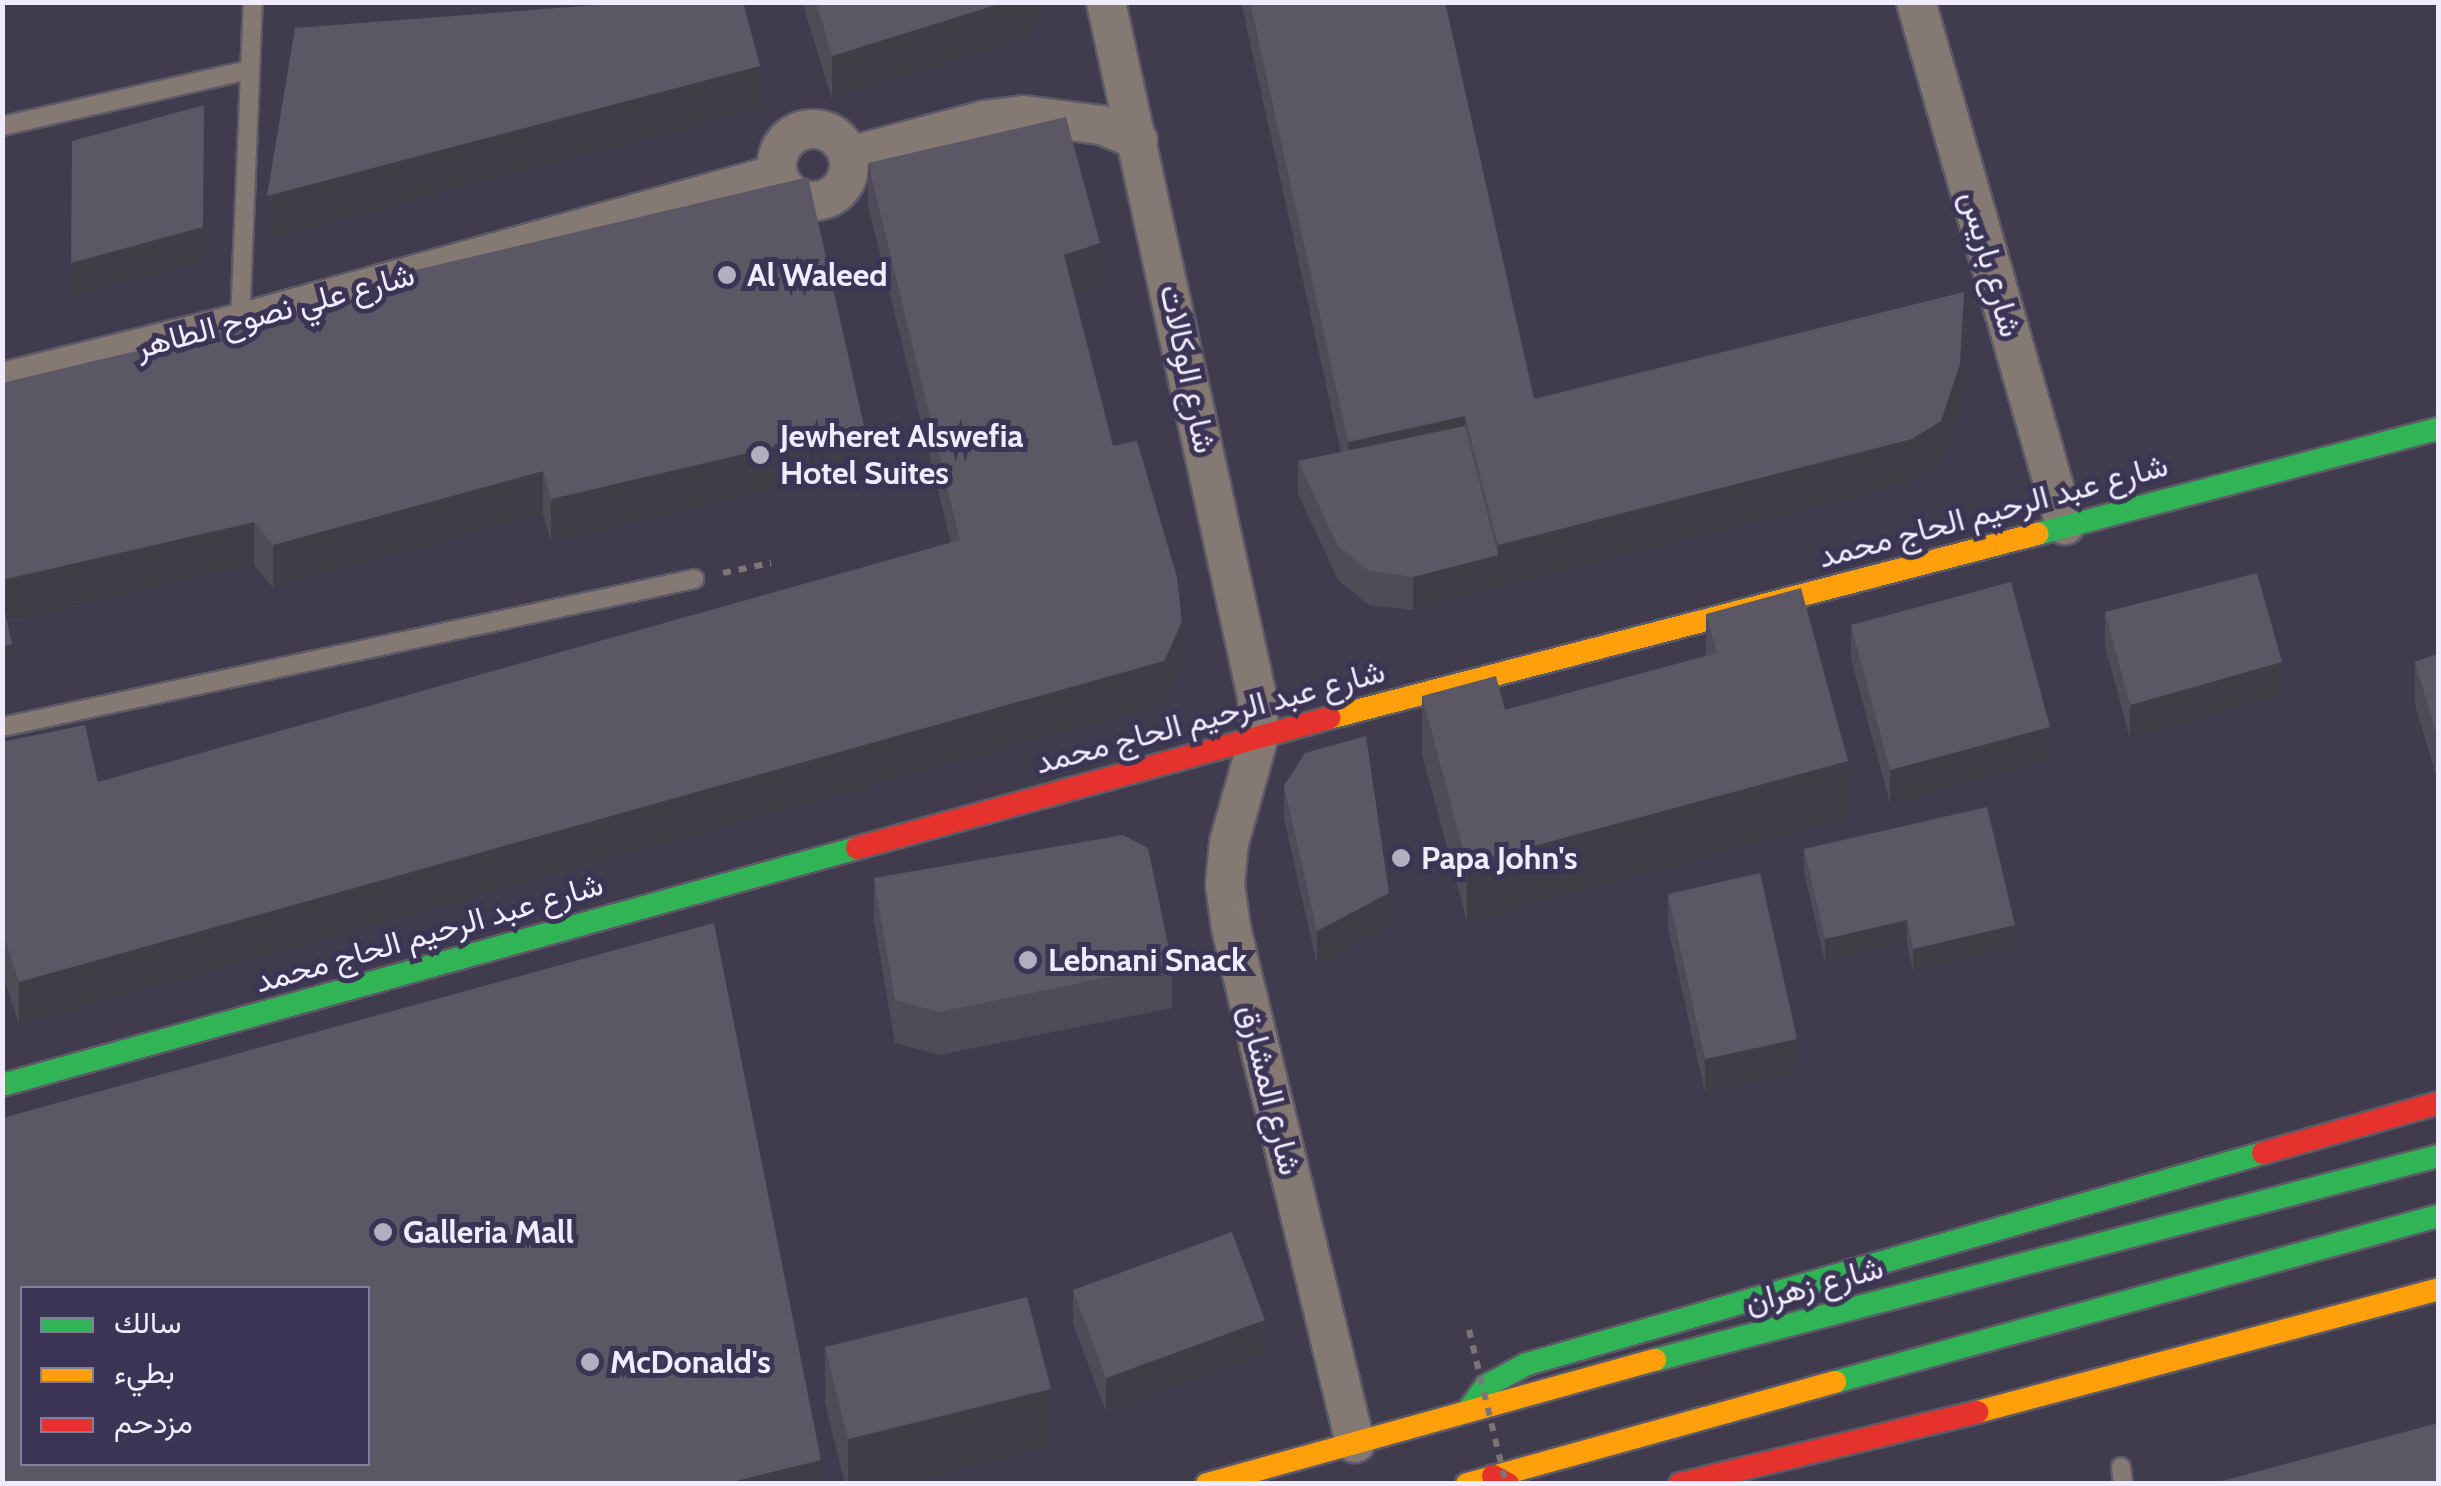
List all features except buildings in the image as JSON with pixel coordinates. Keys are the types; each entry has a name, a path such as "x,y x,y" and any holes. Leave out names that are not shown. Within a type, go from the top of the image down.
{"main road":[{"name":"شارع عبد الرحيم الحاج محمد","path":"2,1085 1259,736 2438,430"},
{"path":"1470,1408 1486,1386 1527,1364 2438,1103"},
{"name":"شارع زهران","path":"1207,1484 1470,1408 2438,1156"},
{"path":"1467,1484 1502,1481 2438,1216"},
{"path":"1680,1484 1888,1436 2438,1289"}],"street":[{"name":"شارع الوكالات","path":"1106,2 1252,664 1259,736"},
{"name":"شارع باريس","path":"1916,2 2065,525"},
{"path":"849,156 984,120 1024,115 1101,125 1138,140"},
{"path":"804,130 833,134 849,156 845,184 822,201 794,197 778,174 782,146 804,130"},
{"name":"شارع علي نصوح الطاهر","path":"2,382 240,322 778,174"},
{"name":"شارع المشارق","path":"1259,736 1229,843 1225,884 1231,928 1355,1442"}],"lane":[{"path":"240,322 253,2"},
{"path":"2,126 249,70"},
{"path":"2,727 694,579"}],"path":[{"path":"694,579 771,563"},
{"path":"1469,1330 1502,1481"}],"traffic: fast":[{"path":"2037,534 2438,429"},
{"path":"2,1085 857,848"},
{"path":"1470,1408 1486,1386 1527,1364 2263,1153"},
{"path":"1655,1360 2438,1156"},
{"path":"1835,1382 2438,1216"}],"traffic: slow":[{"path":"1329,718 2037,534"},
{"path":"1977,1412 2438,1289"},
{"path":"1207,1484 1655,1360"},
{"path":"1467,1484 1835,1382"}],"traffic: jam":[{"path":"857,848 1329,718"},
{"path":"2263,1153 2438,1103"},
{"path":"1680,1484 1977,1412"},
{"path":"1493,1476 1508,1484"}],"place":[{"name":"Al Waleed","path":"727,275"},
{"name":"Jewheret Alswefia Hotel Suites","path":"760,455"},
{"name":"Papa John's","path":"1401,858"},
{"name":"Lebnani Snack","path":"1028,960"},
{"name":"Galleria Mall","path":"383,1232"},
{"name":"McDonald's","path":"590,1362"}]}
